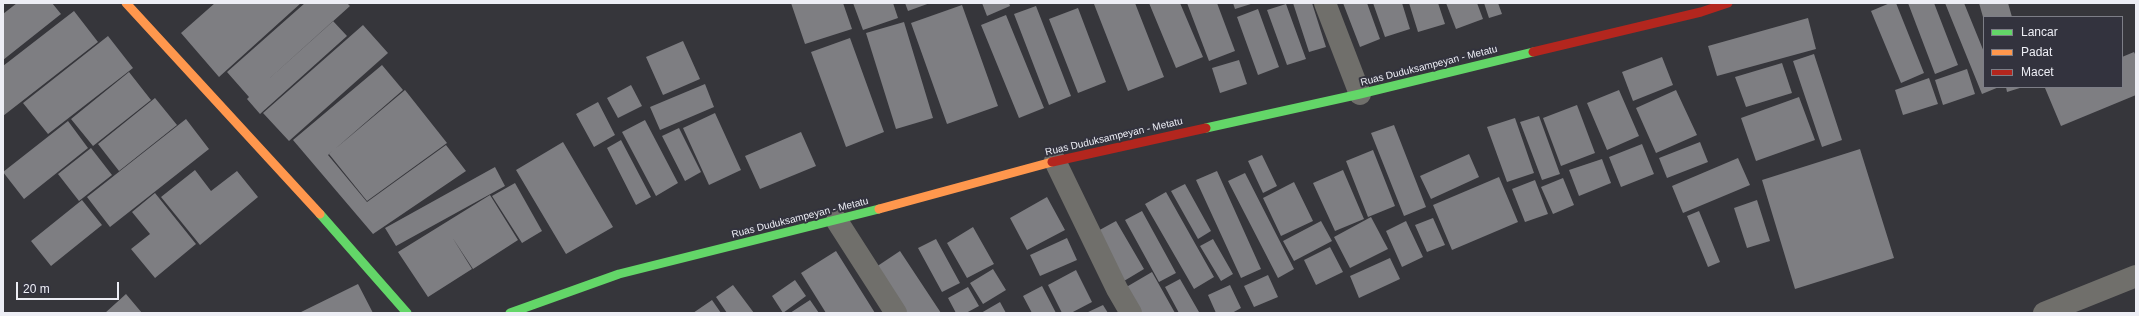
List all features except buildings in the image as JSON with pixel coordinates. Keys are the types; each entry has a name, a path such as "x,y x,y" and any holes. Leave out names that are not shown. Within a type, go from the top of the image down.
{"main road":[{"path":"126,3 291,181 407,313"},
{"name":"Ruas Duduksampeyan - Metatu","path":"510,313 619,274 837,221 1055,161 1360,94 1699,7 1728,3"}],"street":[{"path":"1325,3 1360,94"},
{"path":"1055,161 1116,289 1131,313"},
{"path":"837,221 896,313"},
{"path":"2044,313 2136,276"}],"traffic: fast":[{"path":"1206,128 1360,94 1533,52"},
{"path":"510,313 619,274 879,209"},
{"path":"320,214 407,313"}],"traffic: slow":[{"path":"126,3 320,214"},
{"path":"879,209 1052,162"}],"traffic: jam":[{"path":"1533,52 1701,12 1728,3"},
{"path":"1052,162 1206,128"}]}
